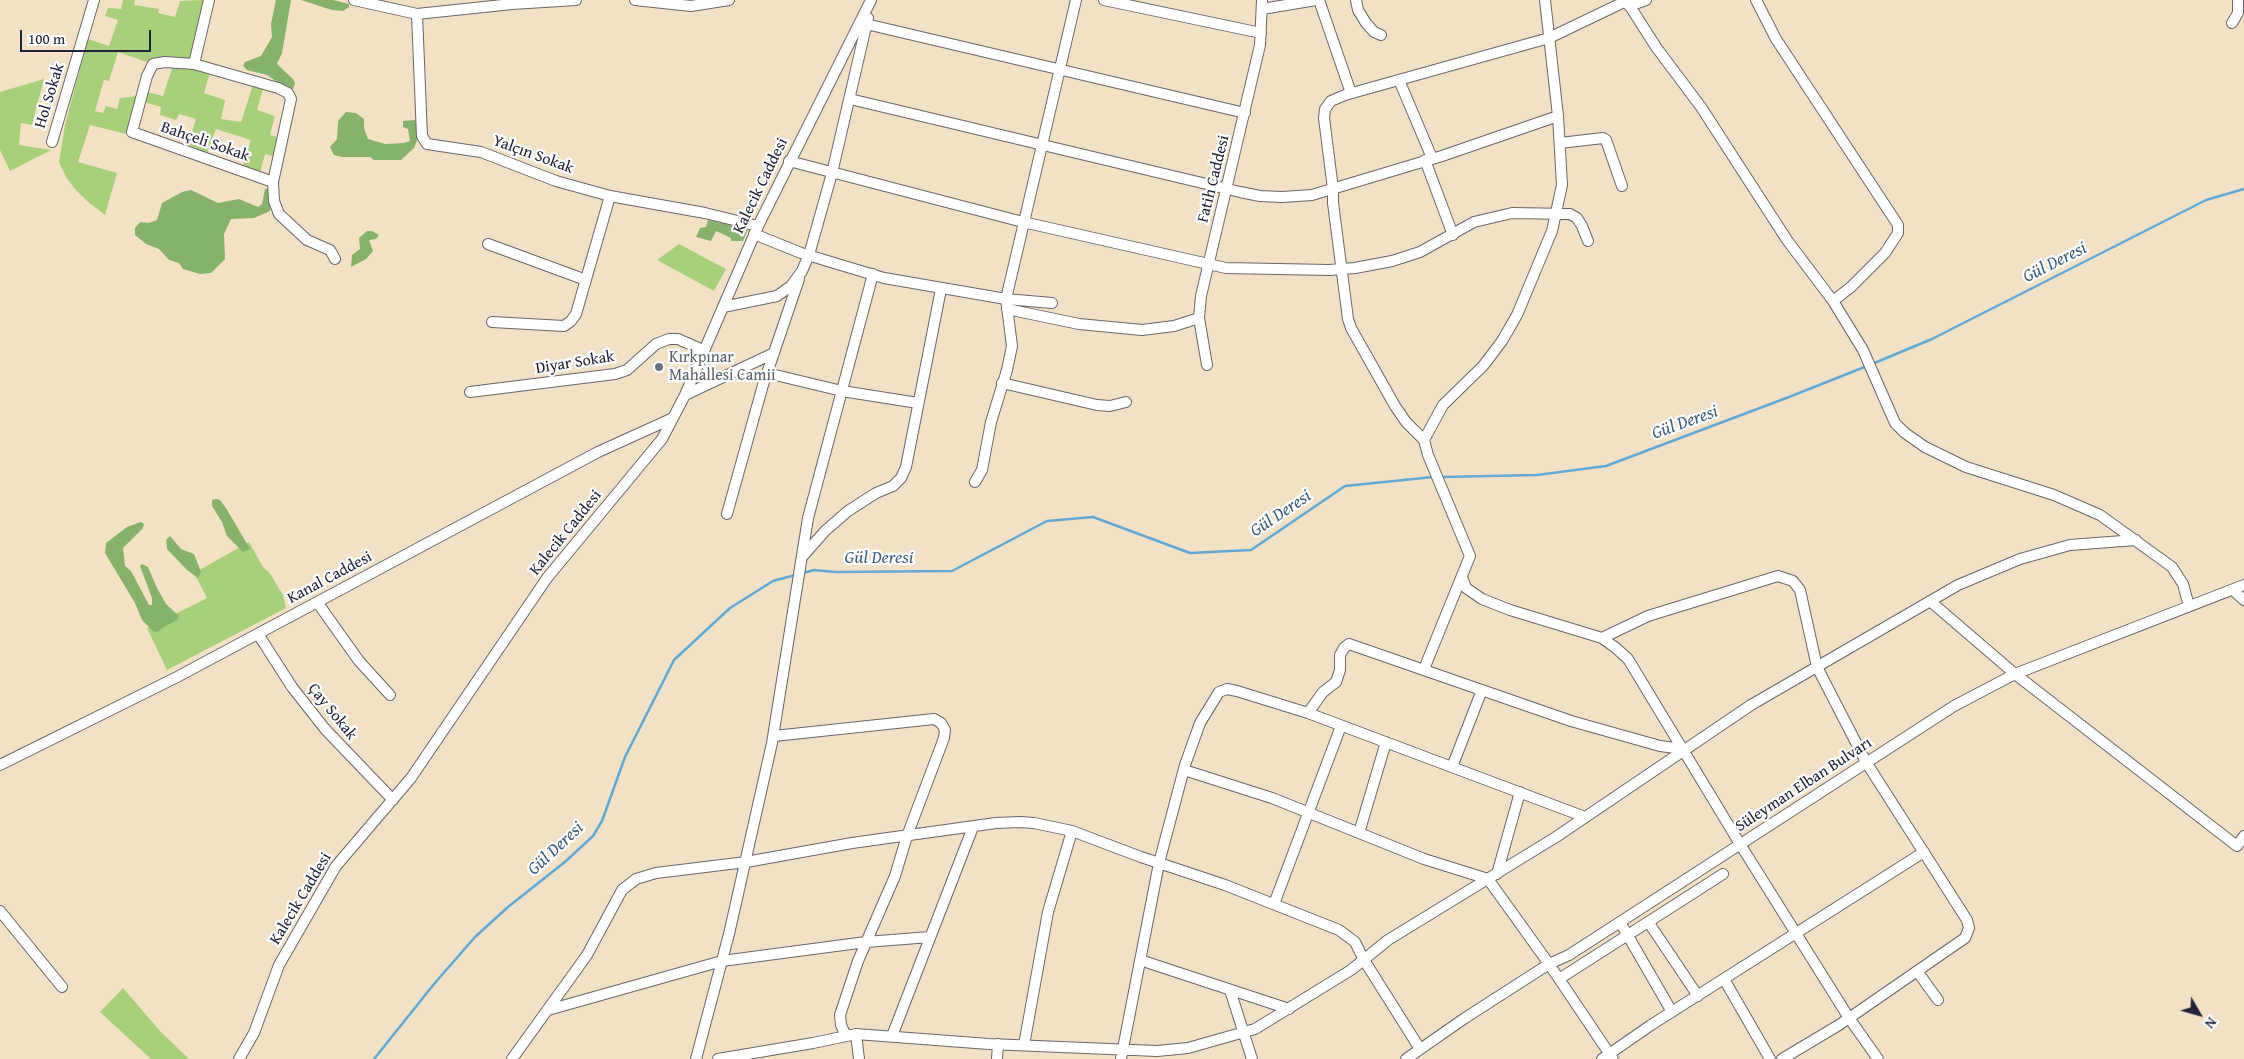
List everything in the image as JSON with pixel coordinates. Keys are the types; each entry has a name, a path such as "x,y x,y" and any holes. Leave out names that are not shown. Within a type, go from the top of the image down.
{"street":[{"name":"Hol Sokak","path":"52,142 94,0"},
{"path":"209,0 194,64 278,88 290,96 291,106 273,182 274,201 279,214 307,240 330,250 335,259"},
{"path":"354,0 417,14 512,4 576,0"},
{"path":"635,0 692,6 729,0"},
{"path":"727,514 767,373 809,255 832,173 871,0"},
{"name":"Kalecik Caddesi","path":"239,1059 254,1033 279,965 336,866 411,778 547,578 653,452 685,395 756,230 871,0"},
{"path":"975,482 982,470 991,422 1012,346 1006,304 1023,222 1076,0"},
{"path":"1104,0 1260,33"},
{"path":"1262,4 1318,0 1352,93"},
{"path":"1356,0 1358,10 1366,23 1374,32 1381,35"},
{"path":"1424,440 1443,405 1483,366 1502,341 1517,315 1552,231 1562,185 1558,116 1545,0"},
{"path":"1424,669 1470,556 1428,455 1424,440 1406,422 1395,406 1351,328 1346,308 1333,203 1324,109 1331,101 1352,93 1549,38 1627,2 1646,0"},
{"path":"1756,0 1776,39 1898,225 1898,233 1885,253 1833,301"},
{"path":"2232,23 2238,13 2238,0"},
{"path":"1627,2 1656,47 1701,107 1787,240 1833,301 1864,350 1877,378 1888,410 1895,423 1905,434 1925,447 1966,467 2017,482 2076,504 2100,516 2163,559 2178,575 2189,606"},
{"name":"Fatih Caddesi","path":"1207,364 1199,318 1201,296 1245,113 1260,33 1262,4"},
{"name":"Yalçın Sokak","path":"417,14 422,136 427,144 482,152 556,180 610,196 705,213 756,230 809,255 873,274 1006,304"},
{"path":"866,24 1245,113"},
{"name":"Bahçeli Sokak","path":"194,64 164,62 152,64 132,132 273,182"},
{"path":"1399,80 1453,235"},
{"path":"850,99 1260,196 1282,197 1312,195 1333,189 1558,116"},
{"path":"1560,143 1603,138 1606,140 1622,186"},
{"path":"790,161 1023,222 1226,268 1270,270 1342,269 1392,261 1420,252 1474,222 1498,215 1557,212 1570,214 1577,218 1588,241"},
{"path":"492,322 564,326 571,321 576,314 610,196"},
{"path":"488,244 586,280"},
{"path":"723,307 777,296 791,286 802,271"},
{"path":"696,1059 746,862 774,736 808,518 873,274"},
{"path":"802,557 825,531 848,511 876,493 892,486 901,478 906,467 941,289"},
{"path":"1006,304 1052,303"},
{"path":"1006,304 1079,324 1142,330 1174,326 1199,318"},
{"name":"Diyar Sokak","path":"470,392 615,374 628,370 656,344 669,339 678,340 703,350"},
{"path":"685,395 774,353"},
{"path":"767,373 842,391 918,403"},
{"path":"1002,383 1098,405 1110,406 1126,402"},
{"name":"Kanal Caddesi","path":"0,765 177,677 598,452 673,418"},
{"path":"718,1059 851,1035 1024,1045 1122,1055 1188,1048 1243,1034 1289,1009 1364,960 1388,940 1492,877 1585,817 1751,705 1930,601 1974,578 2036,555 2070,546 2136,540"},
{"path":"1602,638 1648,616 1778,576 1793,581 1800,590 1817,667 1866,762 1966,920 1969,928 1966,938 1849,1018 1782,1059"},
{"path":"1462,577 1466,588 1482,599 1510,610 1602,638 1628,659 1740,844 1849,1018 1878,1059"},
{"name":"Süleyman Elban Bulvarı","path":"1406,1059 1549,964 1569,956 1954,706 2015,674 2244,585"},
{"path":"2233,590 2244,600"},
{"path":"1930,601 2015,674 2237,846 2244,836"},
{"path":"317,602 359,662 390,695"},
{"name":"Çay Sokak","path":"258,634 292,687 325,729 393,800"},
{"path":"1308,713 1324,692 1336,682 1340,670 1340,656 1344,648 1349,644 1588,726 1660,746 1684,749"},
{"path":"1122,1055 1159,863 1184,770 1200,723 1219,692 1226,689 1237,691 1308,713 1585,817"},
{"path":"1452,767 1482,690"},
{"path":"774,736 934,719 938,720 943,726 944,738 907,836 895,876 866,942 840,1014 840,1025 851,1035 859,1059"},
{"path":"1274,904 1341,726"},
{"path":"1359,833 1386,742"},
{"path":"1184,770 1272,798 1424,859 1492,877 1608,1057 1672,1012 1924,852"},
{"path":"1492,877 1520,792"},
{"path":"512,1059 587,955 622,890 636,879 656,873 746,862 907,836 1020,822 1072,831 1274,904 1339,930 1355,942 1364,960 1420,1049"},
{"path":"892,1036 972,827"},
{"path":"1024,1045 1048,912 1072,831"},
{"path":"1559,979 1628,937 1723,874"},
{"path":"0,911 62,987"},
{"path":"1620,922 1672,1012"},
{"path":"1649,923 1698,996"},
{"path":"548,1010 722,961 866,942 930,937"},
{"path":"1140,960 1289,1009"},
{"path":"1917,971 1938,1000"},
{"path":"1724,979 1770,1059"},
{"path":"1230,990 1252,1059"},
{"path":"997,1059 998,1044"}],"green space":[{"path":"123,0 135,0 134,5 159,9 158,13 175,17 180,1 203,0 191,56 185,62 158,58 150,59 147,62 118,52 109,81 104,80 95,111 103,113 106,106 117,109 120,98 136,96 126,134 90,125 78,162 117,173 105,215 74,188 59,162 65,125 88,39 109,46 118,20 105,16 108,8 121,9"},
{"path":"276,0 291,0 282,53 277,64 293,79 295,83 293,89 280,84 267,75 247,70 243,66 245,62 261,56 272,37 271,24"},
{"path":"301,0 333,0 349,4 349,7 343,11 332,10"},
{"path":"173,65 210,72 204,93 225,100 221,119 241,122 253,85 263,88 257,110 275,116 270,135 281,138 276,157 265,154 260,173 243,165 251,140 216,129 207,153 188,145 196,119 179,114 176,120 160,115 161,107 144,102 147,92 163,96"},
{"path":"44,79 32,125 21,123 19,145 51,150 10,171 0,150 0,92"},
{"path":"346,112 356,113 364,119 364,128 368,139 385,144 410,141 408,129 403,127 403,121 415,120 419,135 414,148 401,160 374,160 370,157 342,157 334,155 330,147 337,139 338,121"},
{"path":"270,188 270,211 254,218 231,219 224,234 225,259 211,273 200,274 183,269 179,263 169,260 159,249 146,244 135,235 135,228 140,222 149,223 157,220 162,203 182,192 191,190 218,203 239,199 258,207 262,204 265,189"},
{"path":"708,220 748,229 743,241 731,241 731,238 716,231 711,241 696,237 700,228 706,227"},
{"path":"367,231 372,231 379,235 376,239 369,240 373,251 366,259 351,267 352,255 360,249 359,238"},
{"path":"679,244 726,269 714,291 657,260"},
{"path":"212,500 220,500 226,508 250,549 243,552 227,536 222,522 212,506"},
{"path":"141,522 144,524 143,528 123,548 125,566 131,571 149,605 152,605 152,598 140,566 142,564 148,567 166,604 179,616 177,620 158,632 153,631 142,620 135,603 105,553 106,543 127,527"},
{"path":"170,536 181,549 194,554 201,572 198,578 187,570 167,549 166,540"},
{"path":"249,542 263,567 269,572 283,595 286,608 167,670 147,628 207,598 194,573"},
{"path":"123,988 161,1032 189,1059 151,1059 100,1012"}],"waterway":[{"name":"Gül Deresi","path":"1872,364 1932,339 2206,200 2244,189"},
{"name":"Gül Deresi","path":"1441,477 1537,475 1606,466 1867,366"},
{"name":"Gül Deresi","path":"803,573 814,570 835,572 952,571 1047,521 1093,517 1190,553 1251,550 1345,486 1433,477"},
{"name":"Gül Deresi","path":"374,1059 434,984 475,937 593,836 602,821 625,757 674,660 730,608 773,581 795,575"}],"place":[{"name":"Kırkpınar Mahallesi Camii","path":"659,367"}]}
